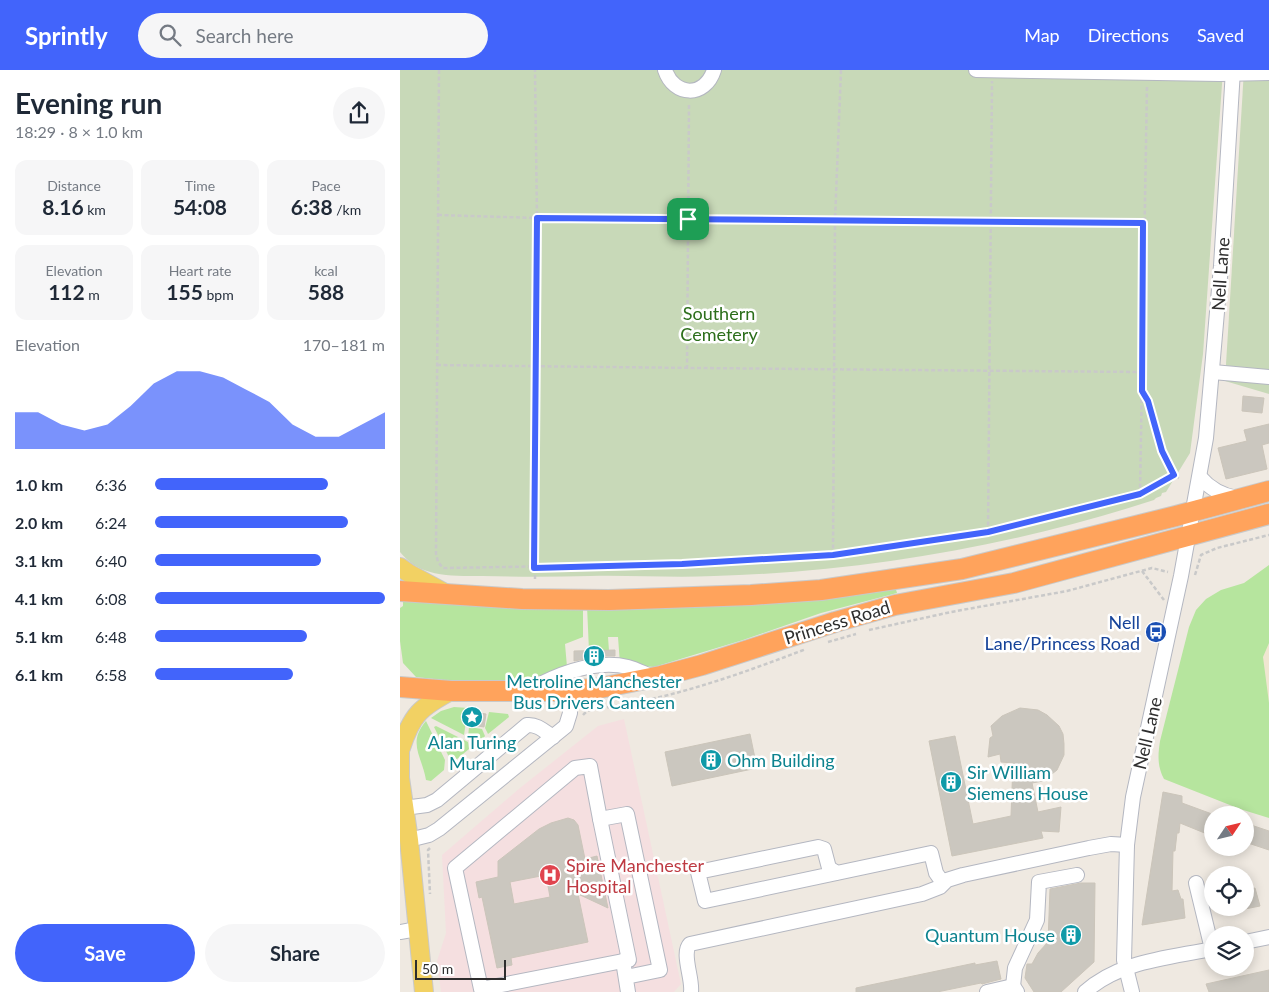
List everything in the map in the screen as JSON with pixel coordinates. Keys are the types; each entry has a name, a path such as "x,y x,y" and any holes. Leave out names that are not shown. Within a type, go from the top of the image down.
{"highway":[{"name":"Princess Road","path":"400,591 522,598 608,600 821,590 962,569 1193,512 1269,491"},
{"name":"Princess Road","path":"400,687 452,691 569,692 654,678 702,665 894,605 1014,583 1269,514"}],"main road":[{"path":"400,567 445,593"},
{"path":"424,992 408,930 409,840 400,778 401,742 416,715 424,706 452,691"}],"street":[{"path":"665,70 673,85 689,91 705,85 711,79 714,70"},
{"path":"976,70 1147,74 1250,71 1269,73"},
{"name":"Nell Lane","path":"1132,992 1124,968 1127,845 1133,797 1189,535 1206,438 1213,372 1233,72"},
{"path":"1213,372 1269,377"},
{"path":"1200,476 1205,483 1220,494 1239,499"},
{"path":"526,692 559,676 580,668 592,666 628,667 654,678"},
{"path":"409,840 429,835 439,829 566,726 569,719 569,692"},
{"path":"404,808 427,805 437,800 527,725 532,724 553,737"},
{"path":"590,766 629,960 623,961 480,989 455,868 575,768 590,766"},
{"path":"600,819 627,814 660,970 626,976"},
{"path":"691,992 686,954 686,949 690,944 931,892 954,877 1089,848 1111,844 1127,845"},
{"path":"837,873 830,868 824,849 818,847 698,872 705,901 837,873 931,853 936,873 944,883"},
{"path":"987,992 1015,989 1015,968 1037,920 1039,882 1077,875"},
{"path":"1196,882 1207,926"},
{"path":"1254,940 1269,936"},
{"path":"1085,992 1099,980 1124,968 1204,951"},
{"path":"623,961 628,992"}],"path":[{"path":"440,70 436,554 438,562 443,568 534,568 682,564 833,555 988,532 1140,494 1174,475"},
{"path":"535,70 537,218 535,579"},
{"path":"833,555 836,368 835,220 841,70"},
{"path":"988,532 992,70"},
{"path":"1140,494 1143,223 1147,74"},
{"path":"687,369 689,91"},
{"path":"438,215 537,218 1143,223"},
{"path":"437,365 687,369 836,368 1142,372"},
{"path":"1142,391 1148,401 1162,451 1174,475 1180,479"},
{"path":"1194,578 1201,555 1217,548 1269,534"},
{"path":"867,631 951,612 1067,591 1152,568"},
{"path":"1142,571 1164,600"},
{"path":"822,644 858,633"},
{"path":"582,717 587,711 602,707 611,707 655,698 707,685 813,647"},
{"path":"431,900 428,850 432,846"}],"shaded area":[{"path":"1269,639 1269,728 1261,653"},
{"name":"Spire Manchester Hospital","path":"624,719 681,984 674,992 441,992 437,961 446,933 442,855 520,788 598,726"}],"green space":[{"name":"Southern Cemetery","path":"400,70 1223,70 1203,354 1190,453 1166,492 1154,500 1047,531 937,554 825,569 699,577 460,576 438,574 420,568 400,552"},
{"path":"1244,70 1269,70 1269,394 1225,381"},
{"path":"1269,565 1269,643 1263,657 1269,703 1269,818 1254,813 1254,806 1232,806 1164,779 1159,765 1160,741 1189,627 1196,610 1206,599 1221,590 1244,583"},
{"path":"895,586 897,593 821,613 743,640 654,667 620,664 618,637 608,637 609,651 589,651 587,606"},
{"path":"403,600 583,606 583,637 565,644 567,667 528,683 470,683 416,677 403,663 400,641 400,608 403,606"},
{"path":"454,707 468,708 464,735 431,718 441,711"},
{"path":"489,712 508,714 509,717 488,734 485,728"},
{"path":"426,721 445,760 444,770 431,781 426,780 417,750 417,736"},
{"path":"436,726 468,742 469,749 457,759 450,759 434,727"},
{"path":"469,727 482,729 485,736 483,739 468,737"}],"building":[{"path":"1243,396 1264,398 1262,413 1242,411"},
{"path":"1269,424 1269,443 1262,445 1267,469 1226,479 1218,448 1247,441 1244,430"},
{"name":"Metroline Manchester Bus Drivers Canteen","path":"615,650 615,656 601,656 574,661 574,651"},
{"name":"Sir William Siemens House","path":"1020,708 1038,710 1047,715 1059,726 1063,734 1064,755 1057,770 1043,781 1032,783 1038,812 1061,807 1059,832 1041,831 1043,838 952,856 929,741 955,736 973,824 1011,816 1013,763 1001,762 1000,754 988,757 990,738 993,736 991,726 1002,716"},
{"path":"474,712 486,714 484,727 472,725"},
{"name":"Ohm Building","path":"750,734 757,768 672,786 665,752"},
{"path":"1163,792 1182,796 1182,803 1204,811 1204,833 1180,823 1175,851 1173,851 1172,891 1178,890 1181,899 1183,899 1185,918 1142,925"},
{"path":"568,818 574,820 578,825 585,859 597,856 608,908 578,894 588,942 511,958 512,965 497,968 482,897 479,898 476,882 498,877 498,861 539,829","holes":["546,875 550,897 514,904 510,882"]},
{"path":"1254,826 1269,831 1269,850 1254,845"},
{"name":"Quantum House","path":"1081,883 1095,883 1094,962 1061,992 1034,992 1025,978 1027,964 1032,964 1038,953 1048,942 1050,889"},
{"path":"1254,888 1260,906 1254,907"},
{"path":"997,961 1001,979 982,984 937,992 856,992 856,988 975,963 975,965"},
{"path":"1269,970 1269,992 1209,992 1206,984 1242,976 1254,976 1254,973"}],"place":[{"name":"Nell Lane/Princess Road","path":"1156,632"},
{"name":"Metroline Manchester Bus Drivers Canteen","path":"594,656"},
{"name":"Alan Turing Mural","path":"472,717"},
{"name":"Ohm Building","path":"711,760"},
{"name":"Sir William Siemens House","path":"951,782"},
{"name":"Spire Manchester Hospital","path":"550,875"},
{"name":"Quantum House","path":"1071,935"}],"route":[{"path":"537,218 688,219 1143,223 1142,391 1148,401 1162,451 1174,475 1140,494 988,532 833,555 682,564 534,568 537,218"}]}
